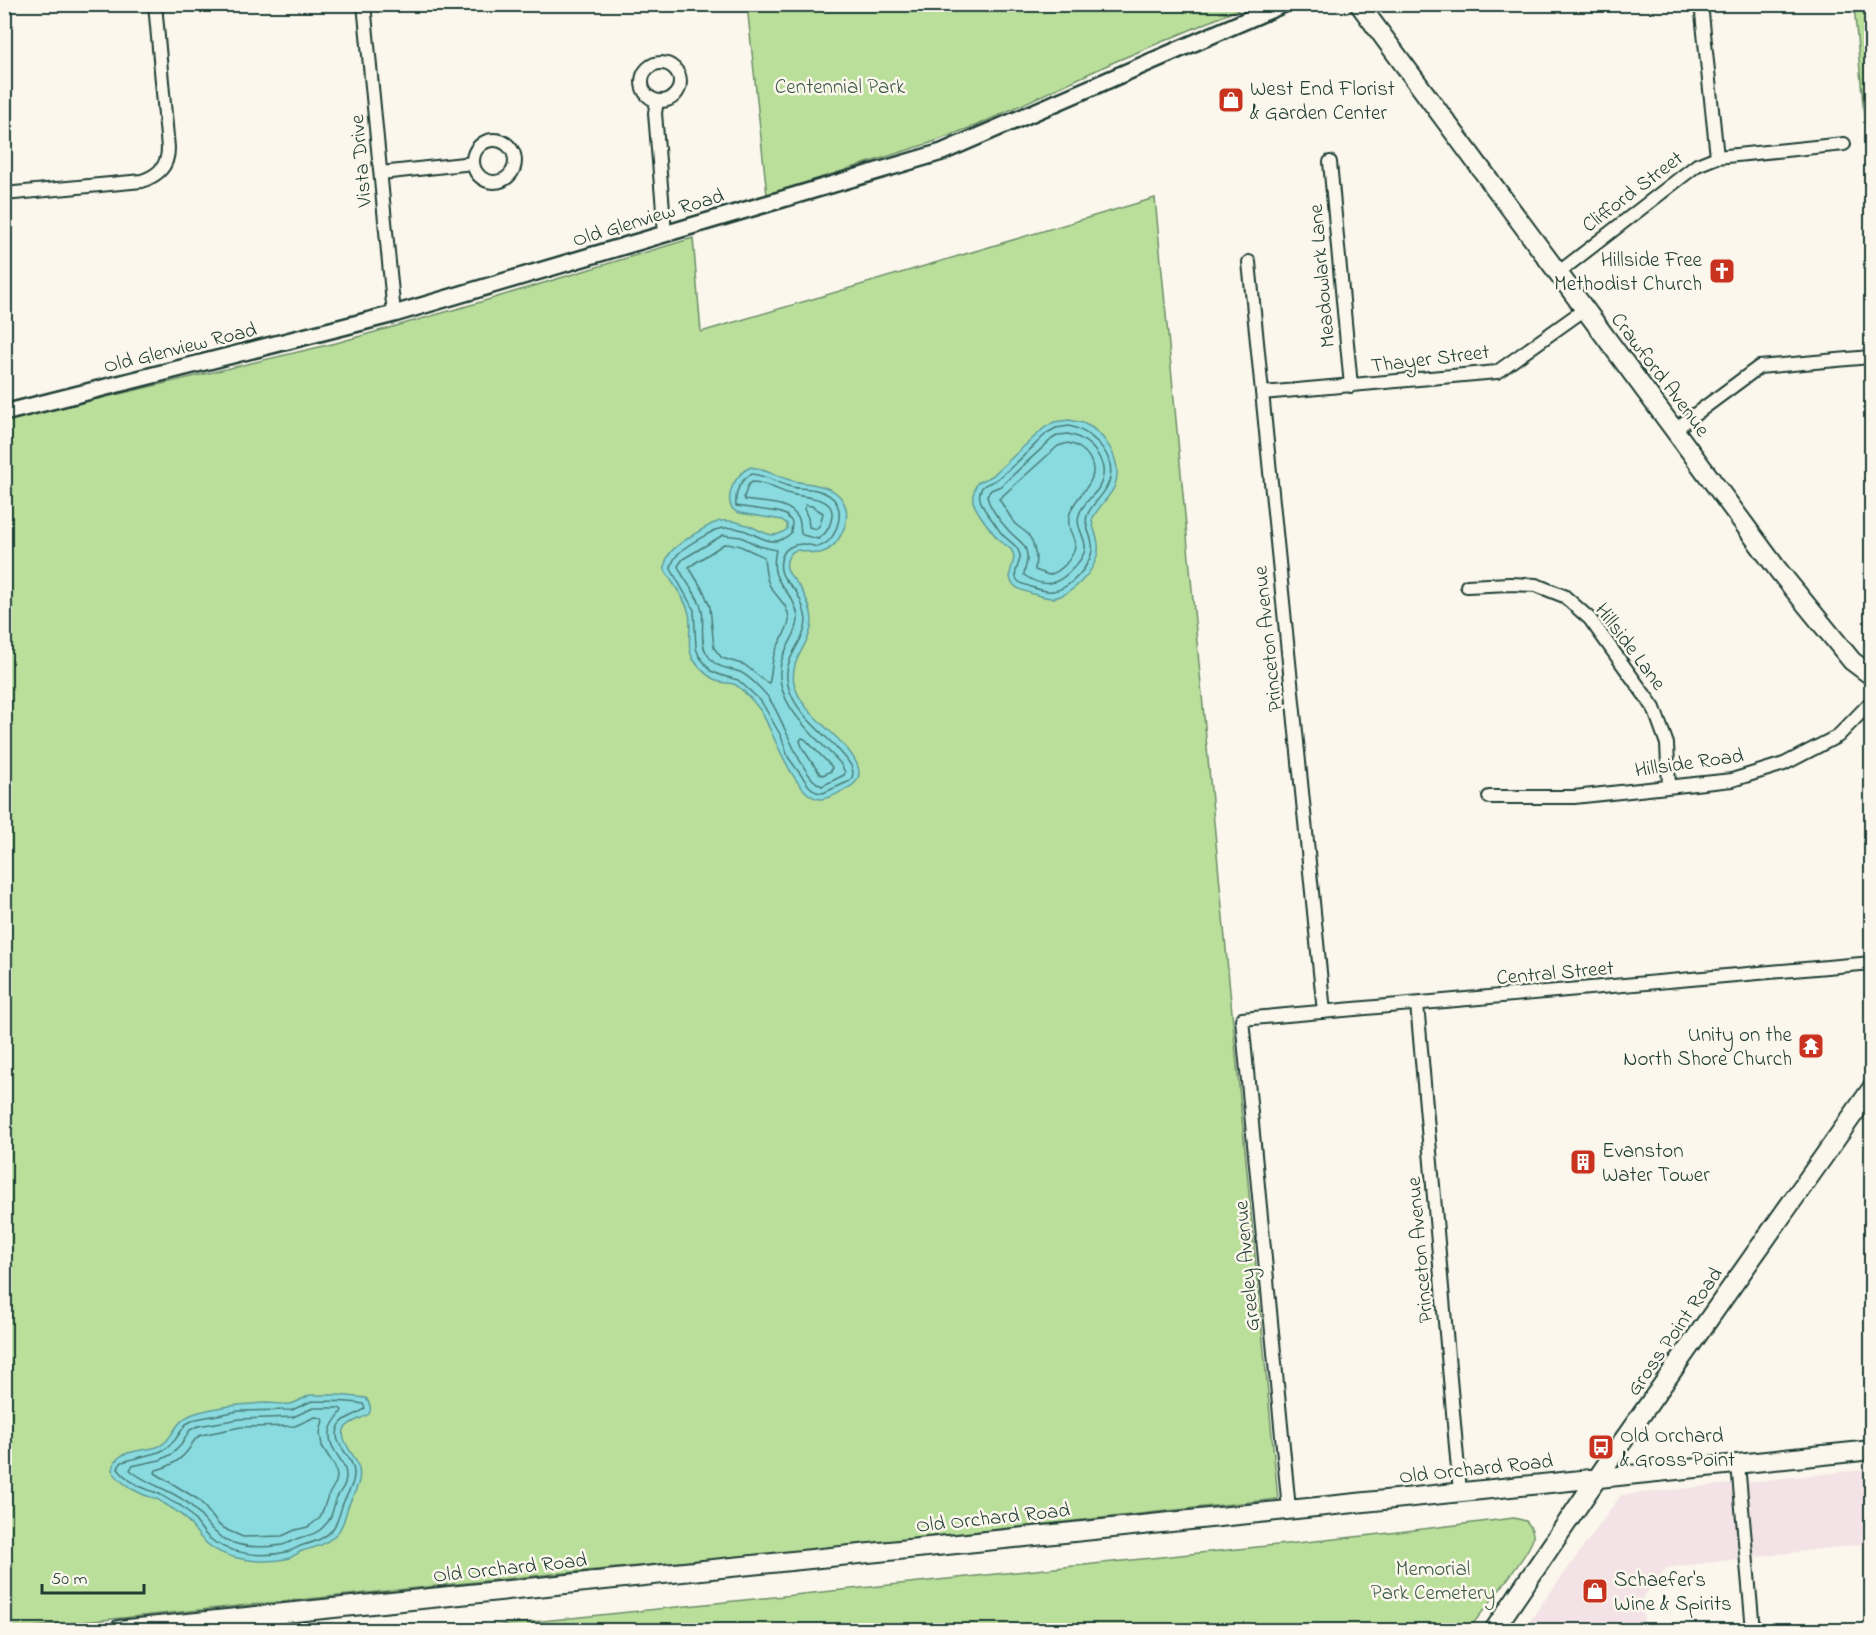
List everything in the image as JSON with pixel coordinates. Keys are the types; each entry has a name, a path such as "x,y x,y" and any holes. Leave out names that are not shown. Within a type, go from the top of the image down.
{"main road":[{"name":"Crawford Avenue","path":"1359,4 1778,570 1852,661 1872,676"},
{"name":"Gross Point Road","path":"1494,1630 1872,1088"},
{"name":"Old Orchard Road","path":"119,1630 1872,1450"}],"street":[{"path":"4,194 142,181 163,169 167,162 168,148 155,4"},
{"name":"Vista Drive","path":"364,4 394,314"},
{"name":"Old Glenview Road","path":"4,413 394,314 942,152 1284,4"},
{"path":"1701,4 1717,157"},
{"path":"657,101 655,113 665,234"},
{"name":"Clifford Street","path":"1558,273 1698,165 1717,157 1844,144"},
{"name":"Meadowlark Lane","path":"1330,162 1351,386"},
{"path":"381,173 473,163"},
{"name":"Princeton Avenue","path":"1249,262 1324,1012"},
{"name":"Thayer Street","path":"1262,393 1497,372 1585,309"},
{"path":"1674,430 1759,367 1870,357"},
{"name":"Hillside Lane","path":"1467,586 1536,585 1564,596 1590,619 1654,708 1667,744 1669,786"},
{"name":"Hillside Road","path":"1489,797 1574,797 1732,780 1784,764 1838,736 1872,700"},
{"name":"Central Street","path":"1242,1019 1872,963"},
{"name":"Princeton Avenue","path":"1417,1004 1460,1492"},
{"name":"Greeley Avenue","path":"1242,1019 1289,1509"},
{"path":"1738,1464 1753,1630"}],"shaded area":[{"path":"1871,1469 1871,1543 1666,1568 1642,1599 1645,1630 1523,1630 1621,1495"}],"green space":[{"name":"Centennial Park","path":"747,4 1249,5 1114,62 982,123 933,142 767,195"},
{"path":"1854,5 1871,5 1871,192"},
{"path":"1155,198 1278,1499 797,1551 5,1630 4,421 336,343 693,238 701,332"},
{"name":"Memorial Park Cemetery","path":"1514,1518 1526,1521 1533,1538 1524,1556 1468,1630 455,1630 1373,1535"}],"water":[{"path":"1069,420 1091,427 1105,440 1114,457 1117,476 1113,490 1092,520 1098,547 1093,566 1076,587 1061,596 1050,598 1024,591 1014,585 1010,572 1014,555 984,521 974,505 973,496 977,483 992,476 1044,428 1054,422"},
{"path":"751,467 789,480 830,489 841,498 845,505 846,519 842,534 832,546 820,553 795,551 791,553 787,563 790,575 806,599 812,619 809,635 793,674 798,695 813,715 851,753 858,768 859,776 853,785 824,799 812,796 794,777 762,713 749,697 734,684 712,678 693,659 687,608 665,570 666,559 674,549 694,534 716,523 730,521 771,535 787,529 787,524 782,520 740,513 731,507 730,497 733,485 741,473"},
{"path":"311,1395 366,1398 370,1410 369,1414 347,1426 343,1432 345,1442 360,1474 340,1529 325,1543 288,1558 254,1561 221,1553 204,1541 181,1514 157,1499 132,1489 112,1470 114,1463 123,1455 163,1444 181,1421 193,1414 239,1405 290,1404"}],"place":[{"name":"West End Florist & Garden Center","path":"1231,100"},
{"name":"Hillside Free Methodist Church","path":"1722,271"},
{"name":"Unity on the North Shore Church","path":"1811,1046"},
{"name":"Evanston Water Tower","path":"1583,1162"},
{"name":"Old Orchard & Gross Point","path":"1601,1447"},
{"name":"Schaefer's Wine & Spirits","path":"1595,1591"}]}
